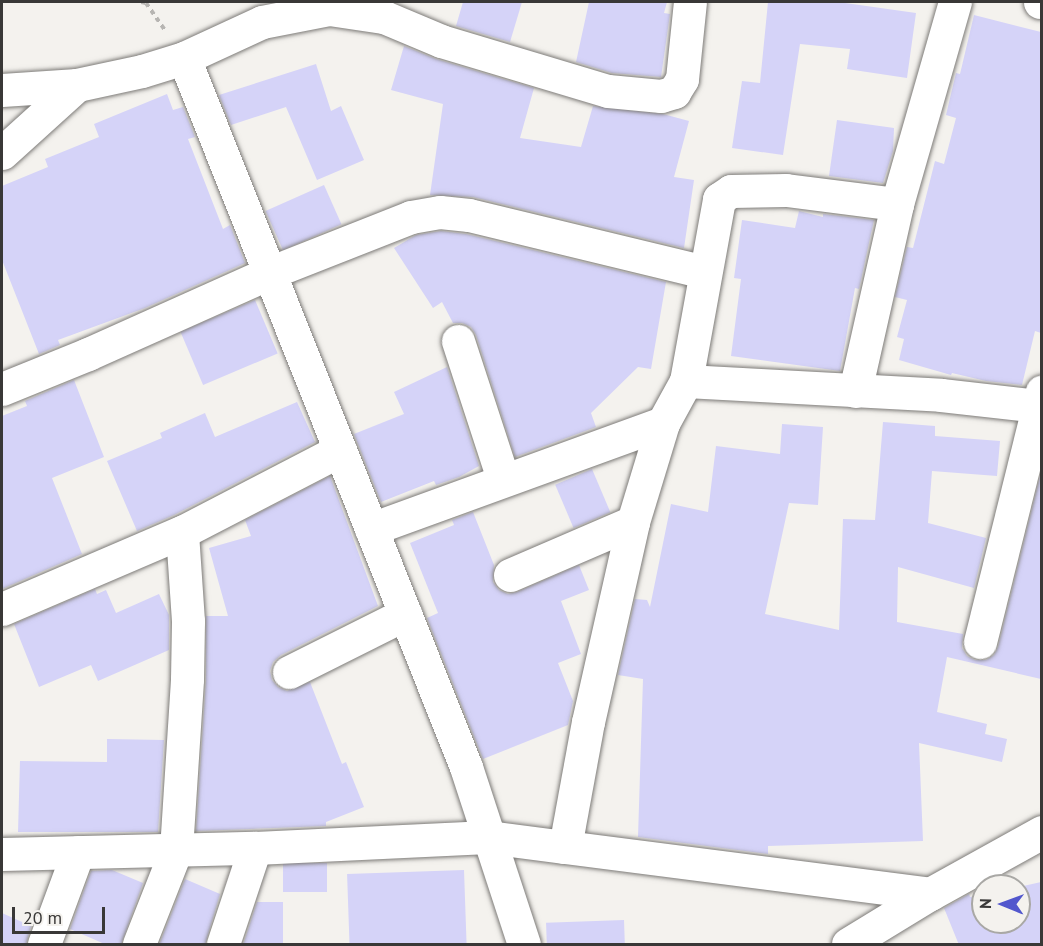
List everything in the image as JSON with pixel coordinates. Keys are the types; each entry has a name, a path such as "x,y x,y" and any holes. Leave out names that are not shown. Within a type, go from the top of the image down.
{"street":[{"path":"2,90 77,86 142,71 183,58 261,22 329,9 384,17 441,41 608,91 661,96 674,92 682,79 690,2"},
{"path":"855,391 897,204 955,2"},
{"path":"183,58 466,767 524,945"},
{"path":"2,153 77,86"},
{"path":"565,847 588,722 633,522 663,423 686,381 719,200 731,191 786,190 897,204"},
{"path":"2,389 88,354 269,273 411,217 440,212 480,218 705,272"},
{"path":"458,341 502,479"},
{"path":"686,381 1039,399 1031,483 980,642"},
{"path":"371,529 502,479 663,423"},
{"path":"2,609 182,532 340,450"},
{"path":"510,575 633,522"},
{"path":"139,945 176,850 188,621 182,532"},
{"path":"289,672 405,614"},
{"path":"848,945 930,894 1041,832"},
{"path":"2,854 255,848 488,837 930,894"},
{"path":"223,945 255,848"},
{"path":"44,945 78,852"}],"building":[{"path":"463,2 522,2 510,42 456,26"},
{"path":"589,2 667,2 664,13 670,14 661,77 612,73 576,62"},
{"path":"768,2 838,2 916,13 907,78 847,69 850,49 800,44 783,155 732,148 742,81 760,83"},
{"path":"974,15 1041,32 1041,333 1035,331 1022,385 986,381 952,373 951,375 899,360 904,339 897,337 907,300 895,297 907,247 913,248 935,161 944,164 956,118 946,115 956,73 960,74"},
{"path":"404,46 436,59 534,88 520,138 581,147 593,106 663,114 689,121 674,177 694,180 684,248 473,197 430,195 443,104 391,90"},
{"path":"316,64 331,111 341,106 364,160 317,180 286,107 231,125 219,95"},
{"path":"167,94 173,110 183,107 195,137 188,139 223,229 230,225 245,263 145,308 58,340 60,345 39,354 2,260 2,186 48,167 45,159 99,137 94,124"},
{"path":"837,120 894,128 893,151 883,183 829,176"},
{"path":"324,185 341,224 283,250 266,211"},
{"path":"799,211 823,217 823,214 874,220 859,289 855,288 840,371 731,356 741,279 734,278 742,220 795,228"},
{"path":"441,231 466,234 666,282 651,369 638,367 591,413 596,427 515,457 476,335 471,327 462,323 453,323 442,302 433,308 394,248 416,235"},
{"path":"255,300 278,353 203,385 180,332"},
{"path":"447,367 479,466 459,477 436,485 434,481 381,502 354,434 404,414 394,392"},
{"path":"74,380 104,457 52,478 82,554 2,589 2,416 27,406 25,401"},
{"path":"297,402 315,442 174,515 137,531 107,461 162,438 160,433 205,413 215,437"},
{"path":"883,422 935,426 935,436 1000,441 997,476 932,471 928,523 986,538 974,588 898,567 897,622 963,634 962,648 967,656 975,660 986,660 994,655 998,647 1041,472 1041,679 947,657 937,712 987,724 985,734 1007,739 1002,762 919,743 923,841 768,846 768,854 638,837 643,679 618,675 635,599 647,600 650,607 671,504 708,512 716,446 780,454 782,424 823,427 818,505 789,503 765,614 839,630 843,519 875,520"},
{"path":"592,469 610,512 574,528 555,485"},
{"path":"330,476 378,606 281,655 273,662 270,671 272,680 278,687 287,691 310,682 342,764 346,762 364,807 326,822 326,826 196,831 206,680 206,616 228,616 209,548 251,536 245,520"},
{"path":"473,512 494,565 493,582 499,590 508,594 517,592 579,565 589,590 561,601 581,654 558,663 573,701 568,725 483,759 427,618 438,613 410,543 454,525 452,520"},
{"path":"95,589 97,594 106,590 116,613 159,594 169,615 169,650 98,681 91,665 39,687 14,624"},
{"path":"107,739 164,740 158,832 18,832 20,761 107,762"},
{"path":"283,863 327,863 327,892 283,892"},
{"path":"112,870 143,883 121,945 107,945 70,929 91,871"},
{"path":"464,870 467,944 350,944 347,874"},
{"path":"185,879 220,894 205,945 159,945"},
{"path":"1041,882 1041,945 959,945 944,908 969,894 971,897 971,934 1031,934 1031,884"},
{"path":"257,902 283,902 283,945 243,945"},
{"path":"2,913 31,926 26,945 2,945"},
{"path":"624,920 625,944 547,944 546,923"}]}
